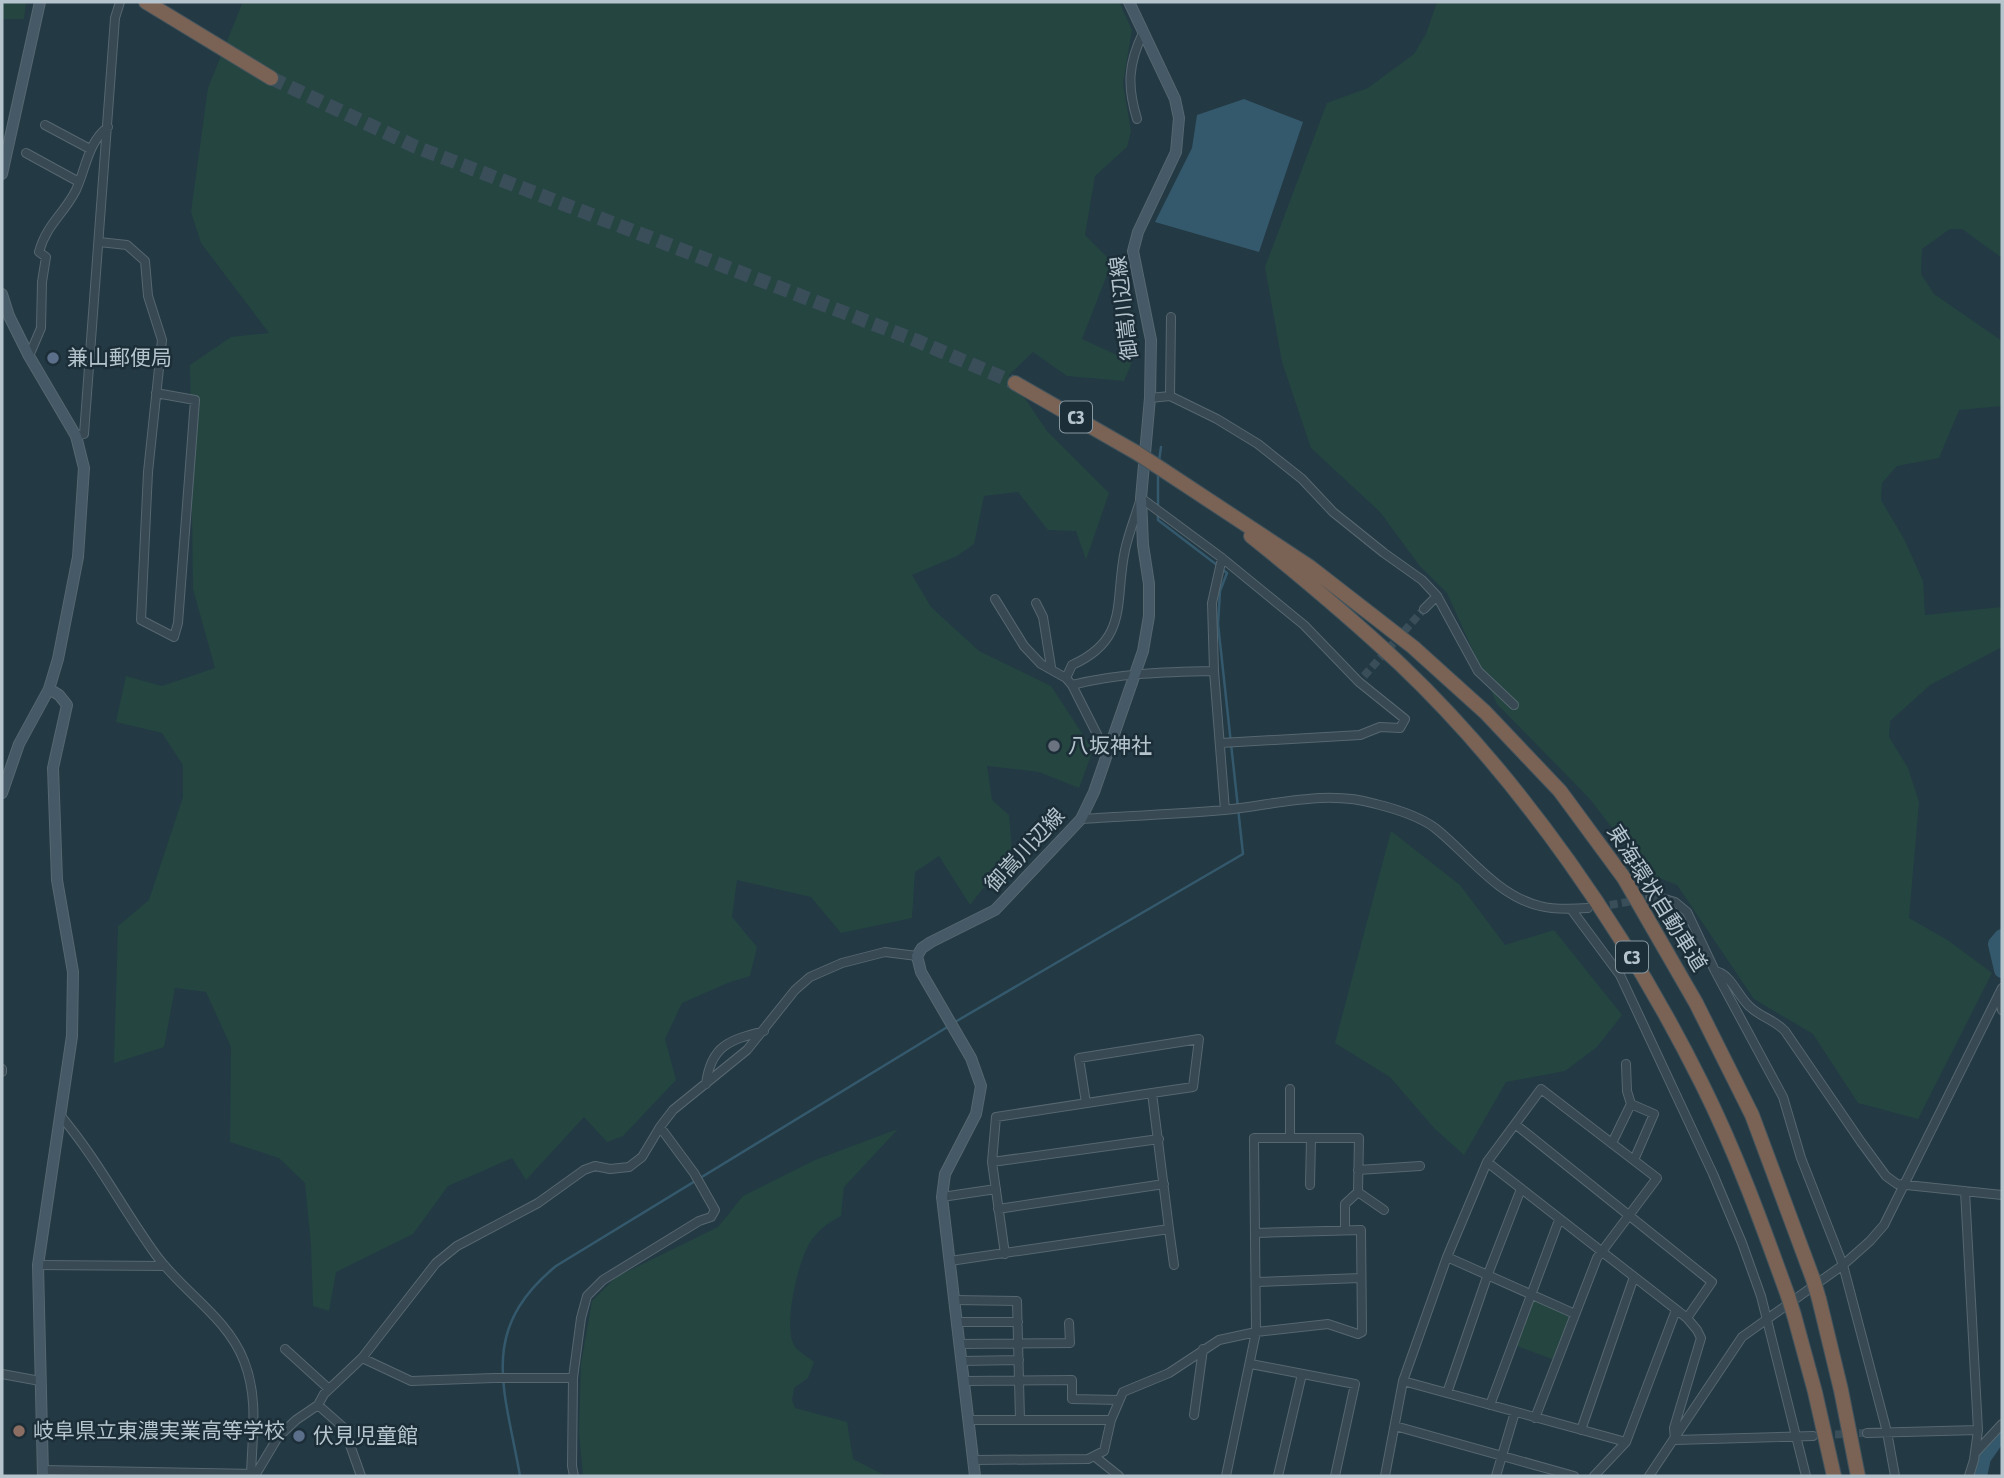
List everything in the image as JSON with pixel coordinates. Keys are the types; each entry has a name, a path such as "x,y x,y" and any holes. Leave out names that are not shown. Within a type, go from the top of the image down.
{"highway":[{"path":"146,2 271,78"},
{"name":"東海環状自動車道","path":"1015,383 1136,453 1310,567 1413,647 1485,712 1560,791 1624,878 1696,1003 1752,1115 1819,1299 1844,1402 1858,1476"},
{"name":"東海環状自動車道","path":"1198,494 1303,578 1400,665 1464,732 1571,865 1636,964 1702,1084 1746,1183 1794,1315 1834,1476"}],"main road":[{"path":"2,174 40,2"},
{"name":"御嵩川辺線","path":"917,956 922,948 931,942 995,910 1081,820 1143,651 1149,616 1149,584 1143,545 1141,498 1150,398 1151,340 1133,251 1138,232 1176,152 1180,118 1175,99 1129,2"},
{"path":"2,293 9,316 29,356 76,436 83,468 78,557 58,659 49,689 19,744 2,793"},
{"path":"43,1473 38,1265 72,1036 73,972 57,880 53,768 67,705 49,689"},
{"path":"917,956 921,972 971,1058 981,1086 976,1114 945,1174 942,1197 975,1476"}],"street":[{"path":"76,436 85,434 115,18 120,2"},
{"path":"1137,119 1129,75 1143,33"},
{"path":"46,125 90,149"},
{"path":"29,356 41,328 42,282 46,257 40,252 42,243 54,219 58,217 79,183 90,149 100,133 108,127"},
{"path":"26,153 79,183"},
{"path":"99,242 127,245 145,261 148,296 162,340 156,393 148,472 141,621 174,637 178,623 195,400 156,393"},
{"path":"1170,396 1171,317"},
{"path":"1150,398 1170,396 1217,419 1258,444 1303,479 1334,512 1422,580 1437,596 1478,671 1514,705"},
{"path":"1069,682 1072,665 1102,645 1115,624 1125,549 1141,498 1222,558 1304,625 1405,719 1400,728 1380,727 1360,735 1221,743"},
{"path":"1222,558 1212,603 1214,671 1225,810"},
{"path":"1424,609 1437,596"},
{"path":"995,599 1024,646 1041,664 1051,667 1069,682 1107,754"},
{"path":"1037,603 1043,617 1051,667"},
{"path":"1069,682 1135,674 1214,671"},
{"path":"1081,820 1225,810 1322,797 1374,803 1433,826 1476,865 1518,897 1541,906 1588,908"},
{"path":"1651,898 1658,897 1675,902 1687,912 1715,971 1783,1097 1801,1158 1843,1265 1887,1432 1895,1476"},
{"path":"1571,909 1620,975 1742,1243 1761,1296 1806,1476"},
{"path":"43,1473 256,1474 278,1437 318,1405 329,1389 362,1357 436,1264 457,1246 538,1203 584,1170 595,1166 610,1169 629,1167 642,1157 673,1110 747,1050 795,990 810,977 842,963 885,952 917,956"},
{"path":"1715,971 1723,972 1750,1007 1780,1025 1886,1176 1902,1186 2002,1195"},
{"path":"1650,1476 1742,1337 1843,1265 1870,1241 1884,1224 2001,991"},
{"path":"2001,991 2002,1010"},
{"path":"706,1084 707,1074 718,1049 733,1039 764,1031"},
{"path":"1005,1254 992,1161 996,1117 1193,1087 1199,1039 1079,1058 1086,1103"},
{"path":"1612,1143 1631,1104 1627,1091 1626,1064"},
{"path":"1290,1089 1290,1138"},
{"path":"1389,1475 1403,1381 1447,1257 1487,1162 1541,1089 1657,1178 1601,1252 1535,1418"},
{"path":"1152,1093 1174,1265"},
{"path":"1631,1104 1654,1114 1634,1160"},
{"path":"60,1115 94,1159 165,1266 224,1327 243,1357 255,1411 251,1475"},
{"path":"1515,1124 1712,1282 1687,1318"},
{"path":"574,1476 573,1378 581,1318 587,1296 603,1280 711,1217 715,1210 694,1173 660,1127"},
{"path":"1226,1476 1256,1332 1254,1138 1359,1138 1358,1192 1345,1204 1345,1229"},
{"path":"1310,1185 1311,1138"},
{"path":"992,1161 1158,1139"},
{"path":"1487,1162 1687,1318 1698,1330 1701,1338 1674,1429 1675,1440"},
{"path":"1358,1170 1420,1166"},
{"path":"998,1209 1164,1184"},
{"path":"942,1197 996,1189"},
{"path":"1447,1393 1521,1189"},
{"path":"1965,1191 1978,1430 1969,1476"},
{"path":"1358,1192 1384,1210"},
{"path":"1490,1405 1559,1220"},
{"path":"950,1261 1169,1228"},
{"path":"974,1460 1088,1459 1104,1451 1111,1420 1123,1392 1169,1373 1219,1339 1328,1324 1358,1334 1362,1332 1361,1230 1255,1233"},
{"path":"1447,1257 1575,1314"},
{"path":"38,1265 165,1266"},
{"path":"1581,1430 1634,1277"},
{"path":"1256,1282 1360,1278"},
{"path":"955,1300 1017,1301 1020,1420"},
{"path":"1594,1476 1626,1442 1676,1310"},
{"path":"958,1322 1018,1322"},
{"path":"960,1344 1070,1343 1069,1322"},
{"path":"285,1349 329,1389"},
{"path":"1194,1415 1203,1349"},
{"path":"362,1357 411,1381 573,1378"},
{"path":"962,1361 1019,1360"},
{"path":"1251,1364 1355,1384 1335,1476"},
{"path":"2,1374 40,1381"},
{"path":"1278,1476 1302,1374"},
{"path":"965,1381 1072,1380 1072,1399 1119,1400"},
{"path":"1403,1381 1626,1442"},
{"path":"318,1405 344,1428 361,1476"},
{"path":"1496,1476 1515,1412"},
{"path":"969,1420 1111,1420"},
{"path":"1975,1453 2002,1424"},
{"path":"1395,1426 1574,1476"},
{"path":"1867,1433 1978,1430"},
{"path":"1675,1440 1813,1436"},
{"path":"1094,1456 1119,1476"}],"green space":[{"path":"2,2 26,2 24,19 2,19"},
{"path":"240,2 1119,2 1132,30 1123,83 1131,131 1127,147 1095,176 1085,235 1112,262 1082,339 1132,362 1124,381 1067,376 1033,352 1009,375 1047,431 1109,493 1086,560 1076,531 1048,530 1018,492 984,496 974,544 957,556 912,575 931,607 979,651 1051,686 1093,750 1079,788 1039,772 987,766 992,800 1009,815 1012,851 970,905 939,856 915,872 912,918 841,933 811,897 737,880 732,917 757,947 750,976 682,1003 665,1039 676,1080 623,1136 607,1142 584,1117 526,1180 512,1158 448,1186 413,1234 336,1272 329,1311 313,1306 305,1183 279,1158 230,1142 231,1047 206,992 175,988 164,1047 114,1063 118,926 149,900 183,797 183,765 162,733 116,722 126,676 162,686 215,668 193,589 190,365 231,337 269,333 201,243 191,212 208,88 242,4"},
{"path":"1437,2 2002,2 2002,258 1962,229 1950,229 1922,249 1921,274 1934,294 2002,341 2002,406 1959,410 1939,458 1897,466 1882,483 1881,500 1904,539 1923,581 1925,615 2002,607 2002,647 1930,685 1890,721 1889,737 1908,768 1919,802 1909,918 1949,941 1992,973 1918,1119 1858,1103 1813,1034 1754,999 1677,885 1647,873 1589,798 1497,704 1447,593 1419,565 1380,512 1311,448 1282,362 1265,267 1327,103 1368,88 1414,54 1426,34"},
{"path":"1391,831 1460,885 1505,945 1554,930 1622,1015 1597,1047 1565,1071 1506,1082 1464,1155 1434,1128 1390,1077 1335,1043"},
{"path":"898,1129 844,1187 841,1216 815,1235 809,1244 797,1279 790,1323 794,1345 814,1362 808,1378 794,1388 792,1400 795,1408 847,1422 853,1459 886,1476 583,1476 579,1433 581,1364 592,1301 616,1277 718,1227 743,1196 815,1160"},
{"path":"1533,1296 1572,1315 1555,1360 1514,1345"}],"water":[{"path":"1244,99 1303,122 1259,252 1155,222 1192,148 1197,115"}],"waterway":[{"path":"1159,461 1161,447"},
{"path":"1158,475 1158,506"},
{"path":"1158,513 1158,520 1217,565"},
{"path":"955,1022 1243,854 1218,624 1220,591 1227,573 1222,569"},
{"path":"2002,937 1996,944 2002,970"},
{"path":"520,1476 508,1416 503,1363 506,1338 515,1314 531,1290 556,1266 949,1026"},
{"path":"1979,1476 1983,1458 2002,1431"}],"tunnel":[{"path":"271,78 416,147 915,340 1015,383"},
{"path":"1364,676 1424,609"},
{"path":"1598,907 1651,898"},
{"path":"1823,1435 1867,1433"}],"place":[{"name":"兼山郵便局","path":"53,358"},
{"name":"八坂神社","path":"1054,746"},
{"name":"岐阜県立東濃実業高等学校","path":"19,1431"},
{"name":"伏見児童館","path":"299,1436"}]}
